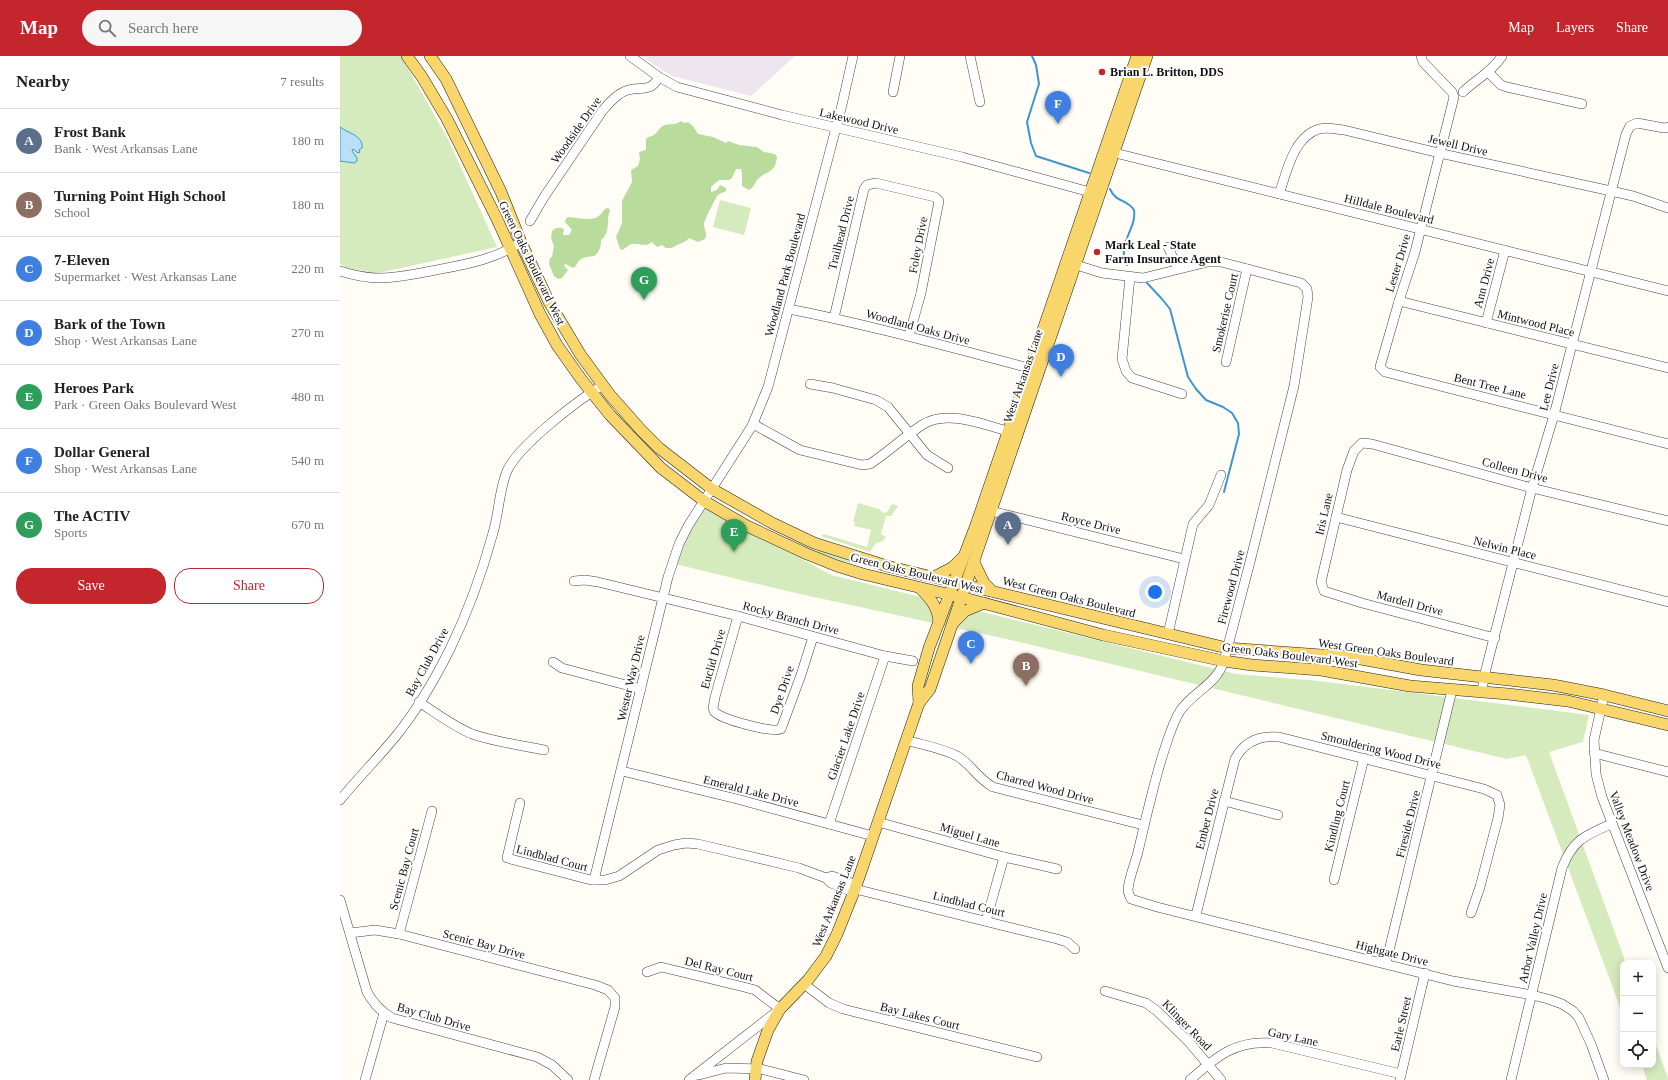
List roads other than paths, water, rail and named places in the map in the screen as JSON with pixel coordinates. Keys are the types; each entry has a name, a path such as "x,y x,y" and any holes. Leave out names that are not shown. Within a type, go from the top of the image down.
{"main road":[{"name":"Green Oaks Boulevard West","path":"407,56 422,77 447,119 497,219 526,287 554,339 591,392 610,415 652,459 680,484 704,501 747,526 807,554 837,566 863,574 961,597 1115,637 1224,661 1252,666 1321,670 1410,686 1568,701 1668,725"},
{"name":"West Green Oaks Boulevard","path":"430,56 446,79 501,192 521,242 549,302 570,340 603,385 641,430 659,448 712,489 772,523 814,543 880,564 1227,648 1350,657 1421,670 1554,685 1604,695 1668,711"},
{"name":"West Arkansas Lane","path":"780,1009 804,984 826,956 837,934 855,889 919,703 930,689 961,597 960,584 963,557 999,471 1109,151 1137,56"},
{"name":"West Arkansas Lane","path":"1071,263 1090,192 1109,151 1147,56"},
{"name":"West Arkansas Lane","path":"919,703 918,686 939,623 950,595 960,584 974,562 991,511 999,471"},
{"path":"807,554 814,543"},
{"path":"934,577 953,567 963,557"},
{"path":"974,562 984,583 992,591"},
{"path":"919,588 932,600 939,623"},
{"path":"951,626 965,611 984,603"},
{"path":"1115,637 1120,632 1156,638 1162,638 1168,634"},
{"path":"755,1074 757,1061 768,1030 780,1009"}],"street":[{"name":"Lakewood Drive","path":"630,56 659,77 677,86 836,128 962,157 1090,192"},
{"name":"Woodland Park Boulevard","path":"712,489 753,424 768,387 836,128 853,56"},
{"path":"893,92 900,56"},
{"path":"970,56 980,102"},
{"name":"Lester Drive","path":"1380,365 1415,252 1454,97 1452,92 1423,62 1421,56"},
{"path":"1463,92 1475,81 1488,73 1502,56"},
{"path":"1488,73 1501,85 1507,87 1582,104"},
{"name":"Woodside Drive","path":"530,221 603,110 614,98 628,90 654,85 659,77"},
{"name":"Lee Drive","path":"1482,692 1484,677 1532,488 1554,415 1590,271 1630,126 1637,123 1664,128 1668,127"},
{"name":"Jewell Drive","path":"1279,194 1299,145 1311,132 1329,128 1344,130 1439,153 1612,191 1633,196 1668,208"},
{"name":"Hilldale Boulevard","path":"1109,151 1668,291"},
{"name":"Trailhead Drive","path":"834,318 864,189 867,185 876,183 897,188"},
{"name":"Foley Drive","path":"897,188 935,197 939,201 921,293 909,336"},
{"path":"340,271 361,276 380,278 403,276 467,264 510,250 521,242"},
{"path":"1168,247 1178,269"},
{"name":"Ann Drive","path":"1486,323 1505,250"},
{"path":"1071,263 1102,272 1143,278 1208,262 1221,262 1247,269"},
{"name":"Firewood Drive","path":"1131,899 1128,892 1143,825 1155,779 1175,721 1190,698 1213,681 1221,669 1224,661 1294,386 1308,297 1307,289 1300,282 1247,269"},
{"name":"Smokerise Court","path":"1226,362 1247,269"},
{"path":"1130,277 1122,359 1126,371 1132,378 1182,394"},
{"name":"Mintwood Place","path":"1399,301 1668,368"},
{"name":"Woodland Oaks Drive","path":"789,309 909,336 1034,368"},
{"name":"Bent Tree Lane","path":"1380,365 1380,368 1385,372 1668,444"},
{"path":"810,384 833,388 876,400 888,407 928,455 948,468"},
{"name":"Bay Club Drive","path":"340,800 397,735 431,684 450,649 477,586 498,516 507,471 523,449 591,392 603,385"},
{"path":"753,424 800,450 862,465 870,464 923,424 935,419 946,417 958,418 1012,433"},
{"name":"Colleen Drive","path":"1357,447 1363,443 1372,444 1532,488 1668,521"},
{"name":"Iris Lane","path":"1322,588 1321,582 1325,562 1347,470 1357,447"},
{"path":"1168,634 1193,524 1209,505 1221,475"},
{"name":"Wester Way Drive","path":"594,880 622,771 663,598 679,544 688,526 712,489"},
{"name":"Royce Drive","path":"991,511 1184,559"},
{"name":"Nelwin Place","path":"1336,517 1668,602"},
{"name":"Rocky Branch Drive","path":"574,581 585,580 598,582 738,616 885,656 913,661"},
{"name":"Mardell Drive","path":"1322,588 1329,594 1495,638"},
{"name":"Euclid Drive","path":"713,710 715,697 738,616"},
{"name":"Dye Drive","path":"713,710 720,715 742,723 774,730 781,729 813,637"},
{"name":"Glacier Lake Drive","path":"829,824 885,656"},
{"path":"553,662 562,668 641,689"},
{"name":"Fireside Drive","path":"1386,963 1452,690"},
{"name":"Valley Meadow Drive","path":"1604,695 1594,740 1594,753 1602,797 1611,824 1647,911 1668,968"},
{"path":"419,702 449,722 471,733 488,739 544,750"},
{"name":"Smouldering Wood Drive","path":"1258,738 1268,736 1279,737 1484,788 1494,792 1497,795 1500,805 1498,818 1480,887 1470,913"},
{"name":"Ember Drive","path":"1196,915 1235,759 1239,751 1247,743 1258,738"},
{"name":"Charred Wood Drive","path":"906,740 957,756 965,762 983,781 993,786 1143,825"},
{"path":"1594,753 1668,772"},
{"name":"Kindling Court","path":"1334,880 1364,758"},
{"name":"Emerald Lake Drive","path":"622,771 873,836"},
{"path":"1224,801 1278,815"},
{"name":"Lindblad Court","path":"520,803 507,858 594,880 605,880 619,876 658,850 686,843 719,848 799,868 826,878 832,876 851,883 855,889 1057,939 1067,942 1075,948"},
{"name":"Scenic Bay Court","path":"399,934 432,811"},
{"name":"Miguel Lane","path":"878,822 1004,857 1057,869"},
{"name":"Arbor Valley Drive","path":"1511,1080 1562,868 1566,857 1573,846 1580,839 1611,824"},
{"path":"986,921 1004,857"},
{"name":"Highgate Drive","path":"1131,899 1157,907 1196,915 1453,980 1532,995 1562,1004 1574,1012 1579,1018 1591,1044 1604,1080"},
{"name":"Bay Club Drive","path":"340,900 367,992 372,1002 384,1013 392,1018 537,1057 552,1065 568,1080"},
{"name":"Scenic Bay Drive","path":"350,933 375,930 399,934 595,985 610,992 615,998 615,1007 594,1080"},
{"name":"Del Ray Court","path":"646,972 661,967 744,987 754,990 780,1009"},
{"name":"Earle Street","path":"1400,1077 1425,973"},
{"name":"Bay Lakes Court","path":"804,984 829,1003 843,1009 1037,1057"},
{"name":"Klinger Road","path":"1105,991 1151,1006 1188,1041 1221,1080"},
{"name":"West Arkansas Lane","path":"691,1078 780,1009"},
{"path":"365,1080 384,1013"},
{"name":"Gary Lane","path":"1190,1080 1221,1055 1239,1045 1256,1042 1272,1043 1400,1077"},
{"path":"691,1078 726,1068 755,1074 804,1080"}],"water":[{"path":"340,127 361,140 362,148 359,150 360,152 358,153 353,149 352,151 357,158 357,161 354,163 340,161"}],"waterway":[{"path":"1032,56 1036,65 1039,84 1027,122 1031,143 1036,156 1089,173"},
{"path":"1110,189 1115,197 1128,204 1134,210 1133,224 1125,243 1124,250 1124,257 1127,265"},
{"path":"1147,283 1170,309 1188,377 1206,400 1223,407 1232,413 1238,423 1239,434 1224,492"}],"place":[{"name":"Brian L. Britton, DDS","path":"1102,72"},
{"name":"Dollar General","path":"1058,124"},
{"name":"Mark Leal - State Farm Insurance Agent","path":"1097,252"},
{"name":"The ACTIV","path":"644,300"},
{"name":"Bark of the Town","path":"1061,377"},
{"name":"Frost Bank","path":"1008,545"},
{"name":"Heroes Park","path":"734,552"},
{"name":"7-Eleven","path":"971,664"},
{"name":"Turning Point High School","path":"1026,686"}]}
